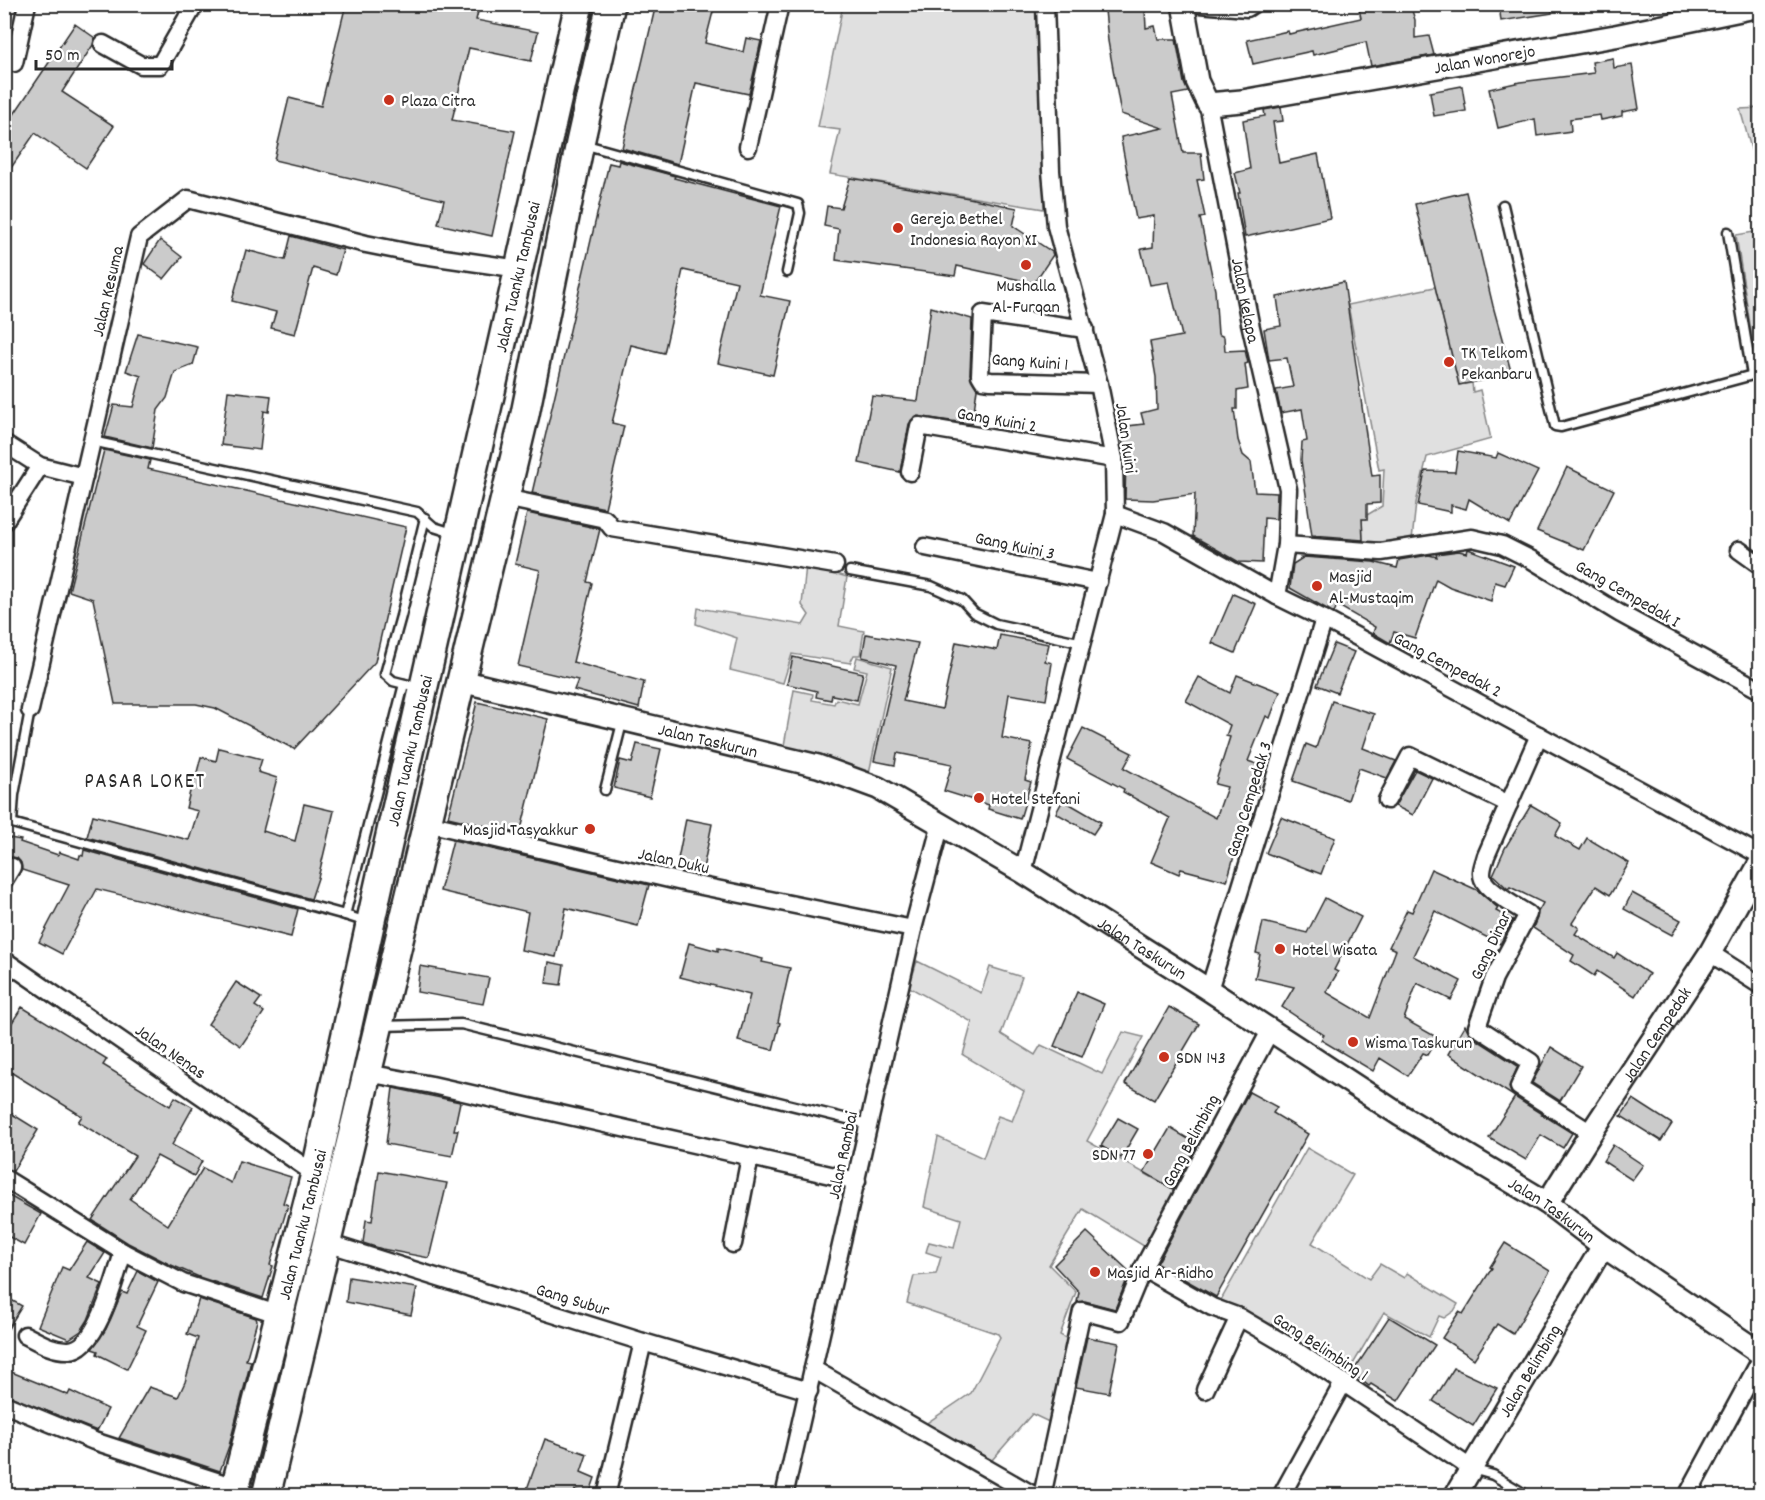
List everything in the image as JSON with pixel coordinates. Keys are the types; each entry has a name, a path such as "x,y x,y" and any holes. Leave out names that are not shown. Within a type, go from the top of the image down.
{"main road":[{"name":"Jalan Tuanku Tambusai","path":"234,1491 315,1174 358,919 375,845 413,687 458,535 579,4"},
{"name":"Jalan Tuanku Tambusai","path":"266,1496 525,414 580,143 611,4"}],"street":[{"path":"14,63 27,4"},
{"path":"103,44 141,65 159,65 195,4"},
{"path":"748,147 780,4"},
{"name":"Jalan Kuini","path":"1023,872 1115,514 1114,459 1099,384 1056,226 1051,171 1045,4"},
{"name":"Jalan Kelapa","path":"1183,4 1197,81 1208,104 1250,323 1288,489 1286,545 1277,596"},
{"path":"1199,4 1247,8 1253,4"},
{"name":"Jalan Wonorejo","path":"1208,104 1254,99 1603,38 1761,6"},
{"name":"Jalan Kesuma","path":"30,710 139,237 188,199 366,244 416,254 519,269"},
{"name":"Gang Kuini 1","path":"1085,329 983,314 980,375 983,380 991,381 1099,384"},
{"name":"Gang Kuini 2","path":"910,472 919,426 1114,459"},
{"path":"4,443 40,466 84,477"},
{"path":"4,522 40,466"},
{"path":"505,498 605,519 612,528 843,568"},
{"name":"Gang Cempedak 2","path":"1115,514 1164,532 1277,596 1324,619 1761,855"},
{"name":"Gang Cempedak I","path":"1286,545 1381,552 1472,538 1502,545 1532,560 1619,613 1761,690"},
{"name":"Gang Kuini 3","path":"925,547 1098,582"},
{"path":"1738,550 1761,565"},
{"name":"Gang Cempedak 3","path":"1209,990 1324,619"},
{"name":"Jalan Taskurun","path":"461,681 818,766 878,788 1023,872 1410,1121 1547,1203 1603,1246 1761,1353"},
{"name":"Gang Dinar","path":"1539,735 1486,856 1482,873 1483,881 1490,889 1528,914 1494,978 1477,1027 1531,1062 1519,1087 1591,1133"},
{"path":"1387,801 1410,756 1509,804"},
{"name":"Jalan Duku","path":"427,823 682,882 914,929"},
{"name":"Jalan Rambai","path":"784,1496 868,1124 941,824"},
{"name":"Jalan Cempedak","path":"1547,1203 1710,952 1761,863"},
{"path":"1710,952 1761,985"},
{"name":"Jalan Nenas","path":"4,960 315,1174"},
{"name":"Gang Belimbing","path":"1042,1496 1082,1311 1121,1321 1143,1268 1270,1031"},
{"path":"367,1073 432,1085 856,1181"},
{"path":"733,1244 750,1157"},
{"path":"4,1178 123,1252 183,1283 280,1315"},
{"name":"Gang Subur","path":"327,1243 643,1342 809,1390"},
{"name":"Jalan Belimbing","path":"1455,1496 1603,1246"},
{"path":"25,1335 50,1348 70,1350 82,1346 103,1315 123,1252"},
{"name":"Gang Belimbing 1","path":"1143,1268 1212,1307 1239,1317 1292,1348 1472,1469"},
{"path":"1206,1390 1239,1317"},
{"path":"606,1496 643,1342"},
{"path":"1690,1494 1761,1361"},
{"path":"813,1369 1035,1496"},
{"path":"1281,1496 1343,1383"},
{"path":"4,1404 94,1441 234,1491"}],"lane":[{"path":"580,143 794,202 800,207 800,213 787,272"},
{"path":"1503,205 1555,426 1561,427 1756,374 1728,232"},
{"path":"92,441 417,512 434,527 458,535"},
{"path":"413,687 393,681 384,674 401,616 424,518"},
{"path":"843,568 931,586 962,600 974,613 996,624 1083,643"},
{"path":"30,710 14,795 12,822 358,919"},
{"path":"605,790 623,719"},
{"path":"378,1026 461,1024 868,1124"},
{"path":"1472,1469 1493,1475 1528,1496"}],"shaded area":[{"path":"843,5 1043,5 1044,209 830,174 840,130 818,127"},
{"path":"1760,108 1760,167 1753,156 1740,109"},
{"path":"1760,231 1760,368 1757,369 1736,235"},
{"path":"1435,287 1459,385 1472,383 1473,392 1480,390 1491,439 1427,457 1416,503 1412,540 1363,543 1362,519 1367,519 1367,515 1382,506 1384,469 1379,470 1348,305"},
{"path":"806,565 847,577 839,626 864,631 860,655 854,655 850,663 792,654 783,683 730,670 737,638 696,624 698,608 803,625 809,615 802,605"},
{"path":"857,657 892,667 869,773 783,751 794,690 813,694 812,700 834,704 836,699 858,704 867,671 854,668"},
{"path":"917,961 981,993 990,967 1022,977 1001,1034 1035,1055 1041,1045 1102,1074 1123,1032 1143,1037 1087,1141 1178,1192 1147,1248 1083,1209 1049,1265 1076,1292 1060,1335 1075,1343 1057,1426 1032,1414 992,1460 924,1425 971,1393 1000,1337 998,1334 907,1303 914,1276 936,1274 941,1257 926,1252 929,1242 954,1248 961,1219 924,1207 938,1137 983,1158 998,1116 1012,1121 1024,1091 963,1055 972,1022 909,987"},
{"path":"1307,1148 1353,1175 1312,1243 1369,1279 1380,1264 1404,1278 1407,1273 1458,1304 1454,1311 1444,1318 1439,1316 1429,1337 1384,1312 1346,1376 1221,1300"}],"building":[{"name":"Plaza Citra","path":"346,4 480,4 476,20 538,32 531,61 469,48 452,120 515,131 492,236 438,224 444,200 274,160 289,98 321,106"},
{"path":"656,4 715,4 705,43 743,52 746,38 761,41 749,94 696,83 678,164 622,148"},
{"path":"1358,4 1410,4 1415,20 1415,38 1429,36 1434,55 1371,66 1366,42 1313,55 1312,51 1253,64 1247,40 1288,31 1289,34 1361,18"},
{"path":"1499,4 1551,4 1552,13 1501,21"},
{"path":"1105,10 1145,10 1146,28 1155,26 1158,39 1176,39 1184,83 1188,92 1172,95 1183,153 1201,153 1204,179 1197,180 1205,217 1200,218 1215,290 1218,334 1224,337 1225,351 1245,350 1248,363 1245,364 1248,389 1237,391 1237,409 1234,409 1238,440 1243,455 1251,462 1255,492 1277,493 1276,519 1264,518 1262,563 1239,562 1193,536 1195,494 1153,500 1125,499 1126,457 1119,427 1144,424 1141,413 1157,409 1156,377 1150,342 1182,336 1169,282 1150,285 1141,249 1153,247 1154,216 1136,219 1121,137 1163,128 1121,114"},
{"path":"75,24 95,38 93,45 62,92 114,126 86,168 35,133 4,178 4,129"},
{"path":"1613,58 1614,68 1632,65 1639,109 1622,112 1622,116 1601,120 1600,115 1570,119 1571,131 1537,136 1535,119 1498,128 1489,89 1520,82 1594,73 1592,62"},
{"path":"1462,86 1466,111 1434,116 1430,92"},
{"path":"1281,107 1283,121 1273,122 1279,163 1318,154 1330,218 1245,237 1238,193 1240,193 1235,173 1250,169 1243,120 1265,116 1264,110"},
{"path":"619,161 781,206 760,295 790,301 773,375 718,363 737,282 683,270 664,353 631,345 612,423 624,426 605,508 532,493 609,163 618,165"},
{"name":"Gereja Bethel Indonesia Rayon XI","path":"850,178 1017,208 1013,226 1052,252 1053,255 1034,283 957,266 955,276 836,260 839,229 824,226 827,206 841,208"},
{"path":"1466,192 1512,375 1459,385 1415,204"},
{"path":"291,236 343,250 336,275 313,268 295,334 271,328 276,312 232,301 246,250 285,260"},
{"path":"160,240 182,257 164,279 144,264"},
{"path":"1344,282 1372,476 1380,475 1380,503 1367,504 1367,519 1362,519 1363,540 1312,536 1301,460 1302,442 1307,441 1302,409 1281,413 1276,390 1293,387 1287,358 1269,360 1264,329 1281,326 1277,297"},
{"path":"931,307 972,319 970,374 977,389 972,424 916,416 909,424 900,472 859,463 872,396 918,401"},
{"path":"138,334 198,347 193,365 175,372 167,398 158,410 152,448 105,437 114,405 133,407 141,376 126,371"},
{"path":"228,391 271,396 269,412 264,411 260,450 221,445"},
{"path":"104,450 150,460 148,469 406,527 375,662 294,749 215,708 196,704 115,704 93,599 69,591"},
{"path":"1458,451 1496,458 1498,453 1538,471 1510,524 1469,499 1466,509 1451,505 1451,512 1418,505 1425,471 1455,472"},
{"path":"1567,467 1614,490 1584,550 1537,531"},
{"path":"527,513 600,529 587,582 592,583 573,662 644,682 639,708 574,690 578,680 518,666 540,570 515,564"},
{"path":"1468,549 1514,566 1505,585 1495,582 1491,601 1450,587 1436,579 1415,638 1394,632 1390,643 1373,633 1375,627 1337,605 1334,613 1290,588 1293,564 1304,557 1373,562 1397,568 1399,560 1429,555 1437,557 1436,554 1459,551 1467,553"},
{"path":"1233,594 1256,604 1235,653 1212,643"},
{"path":"866,634 918,643 903,701 942,709 956,642 997,650 1000,635 1049,644 1045,661 1052,663 1046,700 1009,694 1002,738 1032,744 1025,780 1031,782 1020,819 988,809 989,805 944,791 952,764 897,753 895,765 874,761 896,665 862,657"},
{"path":"1334,644 1354,652 1337,693 1317,685"},
{"path":"793,657 863,673 857,700 832,695 831,700 816,697 817,691 787,684"},
{"path":"1237,675 1280,692 1270,718 1266,716 1248,761 1265,767 1255,796 1252,795 1236,841 1238,842 1227,881 1181,869 1179,874 1151,862 1170,818 1123,792 1124,789 1067,759 1083,728 1132,753 1124,768 1216,818 1227,787 1215,784 1230,737 1226,736 1230,725 1186,701 1199,677 1230,693"},
{"path":"1332,701 1374,714 1363,748 1396,761 1387,778 1359,768 1348,800 1293,781 1306,744 1316,748"},
{"path":"477,702 548,719 520,834 448,817"},
{"path":"637,744 661,749 650,797 614,788 620,760 632,763"},
{"path":"219,748 262,759 258,772 277,778 263,831 295,841 304,804 334,811 311,899 87,837 93,815 189,840 198,811 186,808 193,779 195,780 201,757 216,761"},
{"path":"1415,770 1432,778 1413,815 1395,806"},
{"path":"1063,800 1101,822 1093,834 1056,813"},
{"path":"1531,805 1562,823 1555,836 1580,850 1587,838 1629,863 1610,895 1596,886 1572,923 1579,928 1575,934 1614,958 1617,953 1649,974 1635,996 1597,971 1594,976 1571,961 1574,955 1533,928 1543,903 1510,887 1508,889 1493,875 1505,848"},
{"path":"1281,817 1335,838 1321,874 1266,853"},
{"path":"686,819 712,824 703,869 677,864"},
{"path":"4,837 21,840 20,842 58,855 59,852 79,859 80,855 83,856 84,850 298,909 291,937 97,889 62,954 39,942 69,885 22,870 17,858 4,860"},
{"path":"453,840 649,885 638,926 566,908 556,957 521,950 528,912 440,891"},
{"path":"1431,869 1477,890 1498,908 1496,911 1513,920 1500,944 1435,911 1413,956 1461,981 1451,1000 1417,983 1404,1019 1438,1038 1428,1055 1423,1053 1408,1076 1380,1058 1373,1071 1321,1040 1324,1035 1282,1007 1294,987 1255,978 1260,954 1256,953 1263,922 1307,933 1325,898 1361,917 1334,970 1338,972 1326,992 1370,1018 1396,950 1389,947 1407,910 1412,912"},
{"path":"1632,893 1681,920 1672,935 1624,909"},
{"path":"689,943 763,959 762,962 790,968 773,1050 738,1041 750,995 680,977"},
{"path":"549,962 564,965 561,985 546,983"},
{"path":"420,966 489,978 483,1004 417,992"},
{"path":"236,982 261,998 255,1006 264,1012 241,1046 208,1024"},
{"path":"1077,992 1104,1004 1082,1057 1054,1046"},
{"path":"22,1007 107,1059 103,1065 170,1106 175,1097 193,1107 172,1145 202,1161 194,1176 157,1156 130,1199 168,1225 203,1168 231,1183 239,1161 291,1177 283,1203 288,1205 270,1265 273,1266 263,1298 199,1277 169,1264 128,1243 92,1220 135,1156 78,1122 82,1116 4,1068 4,1035"},
{"path":"1169,1007 1199,1024 1154,1100 1125,1084"},
{"path":"1465,1025 1471,1036 1518,1066 1509,1087 1513,1096 1448,1054"},
{"path":"1551,1047 1581,1066 1560,1101 1532,1083"},
{"path":"393,1088 460,1102 454,1130 458,1130 452,1156 386,1144"},
{"path":"1249,1092 1277,1107 1273,1113 1308,1134 1216,1297 1157,1264"},
{"path":"1515,1097 1572,1133 1563,1148 1541,1135 1526,1160 1489,1138"},
{"path":"1633,1099 1672,1124 1661,1141 1621,1116"},
{"path":"4,1109 38,1130 13,1171 4,1168"},
{"path":"1118,1118 1138,1129 1121,1158 1101,1146"},
{"path":"1170,1128 1197,1144 1173,1189 1144,1172"},
{"path":"1613,1145 1643,1165 1632,1180 1603,1161"},
{"path":"379,1171 447,1183 429,1258 363,1243 366,1220 372,1221"},
{"path":"4,1193 41,1214 24,1245 4,1234"},
{"name":"Masjid Ar-Ridho","path":"1087,1232 1130,1272 1115,1309 1085,1301 1077,1302 1079,1292 1054,1265"},
{"path":"87,1242 105,1253 89,1278 102,1284 88,1320 81,1331 69,1339 38,1326 62,1267 69,1270"},
{"path":"1505,1243 1550,1271 1513,1334 1497,1324 1474,1359 1442,1338 1459,1312 1463,1314"},
{"path":"138,1271 158,1282 137,1326 146,1330 127,1369 97,1354 98,1351 92,1349 106,1329 122,1292 127,1294"},
{"path":"349,1277 417,1288 411,1315 346,1302"},
{"path":"4,1296 22,1306 4,1335"},
{"path":"199,1299 256,1318 257,1321 246,1360 251,1361 229,1446 220,1471 119,1438 149,1387 178,1397 185,1382 198,1338 187,1334"},
{"path":"1389,1317 1435,1345 1398,1401 1371,1384 1369,1386 1352,1373"},
{"path":"1087,1337 1119,1343 1109,1393 1076,1387"},
{"path":"1454,1368 1497,1388 1473,1426 1433,1401"},
{"path":"4,1369 68,1395 70,1391 108,1409 97,1431 4,1394"},
{"path":"545,1439 587,1454 581,1472 595,1478 589,1495 575,1490 574,1496 546,1496 527,1489"}],"place":[{"name":"Plaza Citra","path":"389,100"},
{"name":"Gereja Bethel Indonesia Rayon XI","path":"898,228"},
{"name":"Mushalla Al-Furqan","path":"1026,265"},
{"name":"TK Telkom Pekanbaru","path":"1449,362"},
{"name":"Masjid Al-Mustaqim","path":"1317,586"},
{"name":"Hotel Stefani","path":"979,798"},
{"name":"Masjid Tasyakkur","path":"590,829"},
{"name":"Hotel Wisata","path":"1280,949"},
{"name":"Wisma Taskurun","path":"1353,1042"},
{"name":"SDN 143","path":"1164,1057"},
{"name":"SDN 77","path":"1148,1154"},
{"name":"Masjid Ar-Ridho","path":"1095,1272"}],"district":[{"name":"PASAR LOKET","path":"145,780"}]}
